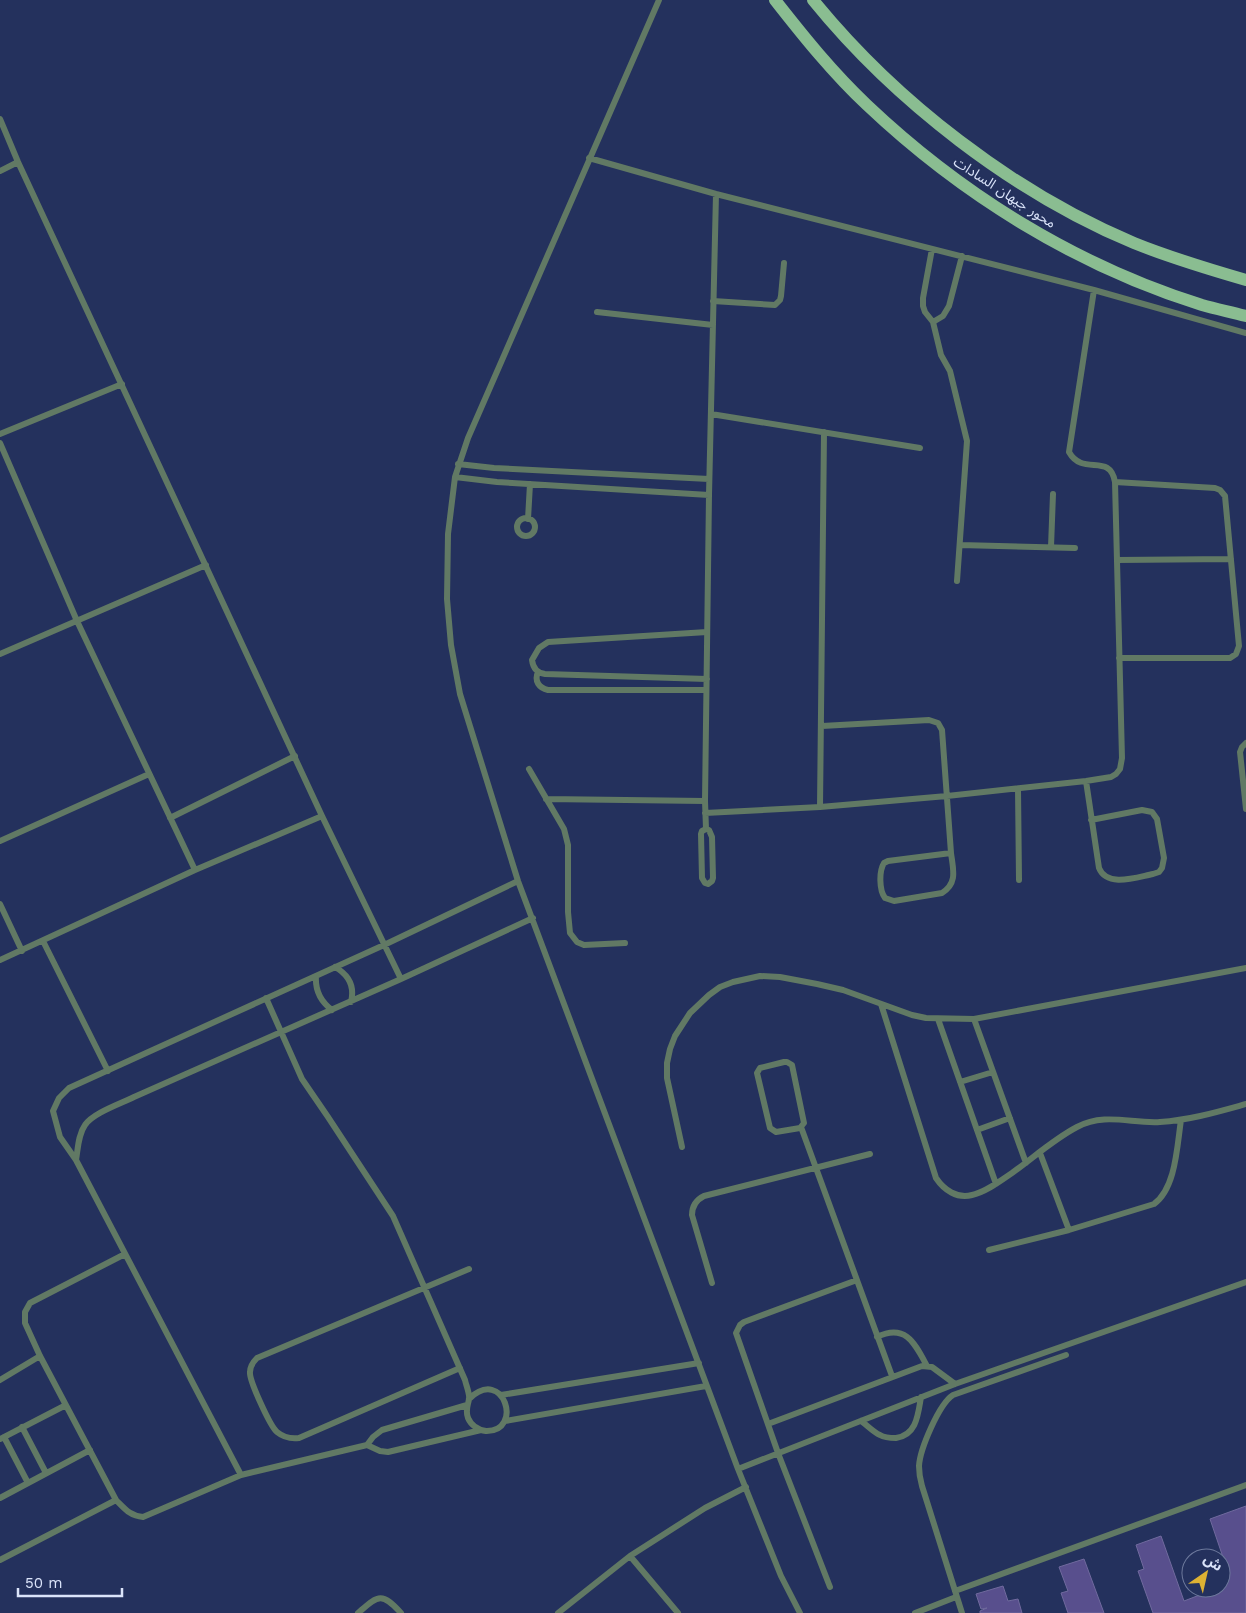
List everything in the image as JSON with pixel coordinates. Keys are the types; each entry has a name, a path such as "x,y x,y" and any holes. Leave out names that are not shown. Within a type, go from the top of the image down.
{"main road":[{"name":"محور جيهان السادات","path":"775,0 831,68 866,104 941,169 982,198 1068,249 1113,270 1159,290 1246,316"},
{"name":"محور جيهان السادات","path":"813,0 860,52 924,112 960,142 1024,186 1086,220 1133,242 1187,262 1246,280"}],"lane":[{"path":"659,0 458,464 448,534 447,599 451,646 460,694 518,881 706,1386 781,1576 800,1613"},
{"path":"0,119 18,162 322,816 401,979"},
{"path":"589,158 716,194 1094,290 1246,334"},
{"path":"0,171 18,162"},
{"path":"706,830 709,479 716,194"},
{"path":"932,249 922,306 933,322 939,350 950,371 967,441 957,581"},
{"path":"933,322 943,316 949,306 962,256"},
{"path":"713,301 775,305 781,296 784,263"},
{"path":"705,813 947,796 1086,782 1111,777 1120,770 1122,764 1115,482 1108,469 1099,465 1080,463 1073,459 1069,452 1094,290"},
{"path":"597,312 713,325"},
{"path":"0,434 122,384"},
{"path":"711,414 920,448"},
{"path":"820,806 824,432"},
{"path":"0,443 77,621 195,870"},
{"path":"458,464 494,468 709,479"},
{"path":"455,477 530,484 709,495"},
{"path":"1115,482 1210,487 1220,490 1225,496 1239,646 1236,654 1230,658 1119,658"},
{"path":"528,519 530,484"},
{"path":"1052,547 1053,494"},
{"path":"960,545 1075,548"},
{"path":"1117,560 1231,560"},
{"path":"0,654 206,565"},
{"path":"706,678 546,674 538,672 532,665 532,660 539,648 548,642 707,632"},
{"path":"538,672 536,680 540,687 544,689 706,690"},
{"path":"604,676 604,690"},
{"path":"654,677 655,690"},
{"path":"822,726 929,720 938,723 942,730 954,875 952,882 942,894 894,901 885,898 882,894 881,870 884,863 951,853"},
{"path":"1246,743 1240,752 1246,809"},
{"path":"170,818 295,756"},
{"path":"529,770 567,837 570,933 576,942 584,945 625,943"},
{"path":"0,841 149,774"},
{"path":"1086,782 1099,868 1101,874 1106,878 1116,880 1153,874 1159,872 1162,868 1164,858 1157,819 1152,812 1142,810 1092,820"},
{"path":"1018,789 1019,880"},
{"path":"546,799 705,801"},
{"path":"0,960 195,870 322,816"},
{"path":"706,830 709,830 711,833 713,878 708,884 702,878 701,834 702,831 706,830"},
{"path":"241,1475 76,1160 60,1137 53,1111 59,1098 69,1088 384,945 518,881"},
{"path":"0,904 22,951"},
{"path":"76,1160 84,1126 92,1118 134,1097 350,1002 533,918"},
{"path":"43,941 108,1070"},
{"path":"335,967 346,975 350,981 352,994 350,1002"},
{"path":"682,1147 667,1078 667,1063 675,1036 690,1013 709,994 733,982 746,978 770,976 843,990 912,1015 938,1019 974,1019 1246,968"},
{"path":"316,976 318,995 326,1006 332,1010"},
{"path":"125,1254 30,1303 25,1312 25,1323 40,1356 116,1500 128,1513 134,1516 143,1518 241,1475 366,1445 382,1430 468,1402 476,1392 485,1389 495,1391 505,1400 507,1414 505,1421 500,1426 488,1431 474,1427 469,1420 466,1413 468,1402 465,1380 393,1216 302,1079 266,998"},
{"path":"881,1004 936,1178 952,1193 966,1196 972,1195 996,1184 1070,1131 1086,1123 1121,1118 1158,1122 1182,1120 1246,1104"},
{"path":"938,1019 996,1184"},
{"path":"974,1019 1026,1163"},
{"path":"802,1127 776,1132 770,1128 757,1076 760,1068 784,1062 792,1065 804,1121 802,1127 892,1376"},
{"path":"960,1082 993,1072"},
{"path":"977,1130 1010,1118"},
{"path":"989,1250 1069,1230 1146,1207 1159,1200 1170,1182 1182,1120"},
{"path":"1040,1153 1069,1230"},
{"path":"712,1283 692,1215 693,1207 698,1200 704,1196 870,1154"},
{"path":"460,1368 299,1438 283,1436 275,1430 251,1380 250,1369 257,1358 469,1269"},
{"path":"830,1587 778,1454 736,1338 737,1329 744,1322 857,1280"},
{"path":"738,1469 955,1384 1246,1282"},
{"path":"877,1337 890,1333 908,1336 927,1366"},
{"path":"962,1613 920,1476 919,1465 929,1432 946,1401 953,1395 1066,1355"},
{"path":"0,1380 40,1356"},
{"path":"501,1395 699,1364"},
{"path":"768,1424 922,1366 937,1370 955,1384"},
{"path":"505,1421 706,1386"},
{"path":"861,1421 886,1438 900,1437 906,1434 915,1424 921,1397"},
{"path":"28,1483 2,1438 66,1405"},
{"path":"22,1427 46,1473"},
{"path":"366,1445 388,1452 481,1430"},
{"path":"0,1498 90,1450"},
{"path":"915,1613 932,1610 955,1594 1246,1485"},
{"path":"558,1613 630,1556 705,1508 746,1487"},
{"path":"0,1560 116,1500"},
{"path":"630,1556 678,1613"},
{"path":"358,1613 377,1598 384,1598 392,1603 401,1613"}],"building":[{"path":"1246,1506 1246,1613 1153,1613 1138,1571 1144,1569 1136,1545 1161,1536 1181,1593 1181,1598 1184,1601 1192,1598 1231,1598 1231,1548 1220,1548 1210,1519"},
{"path":"1084,1559 1104,1613 1068,1613 1061,1593 1068,1591 1059,1567"},
{"path":"1003,1586 1008,1601 1018,1599 1022,1613 980,1613 980,1611 987,1608 981,1609 976,1594"}]}
